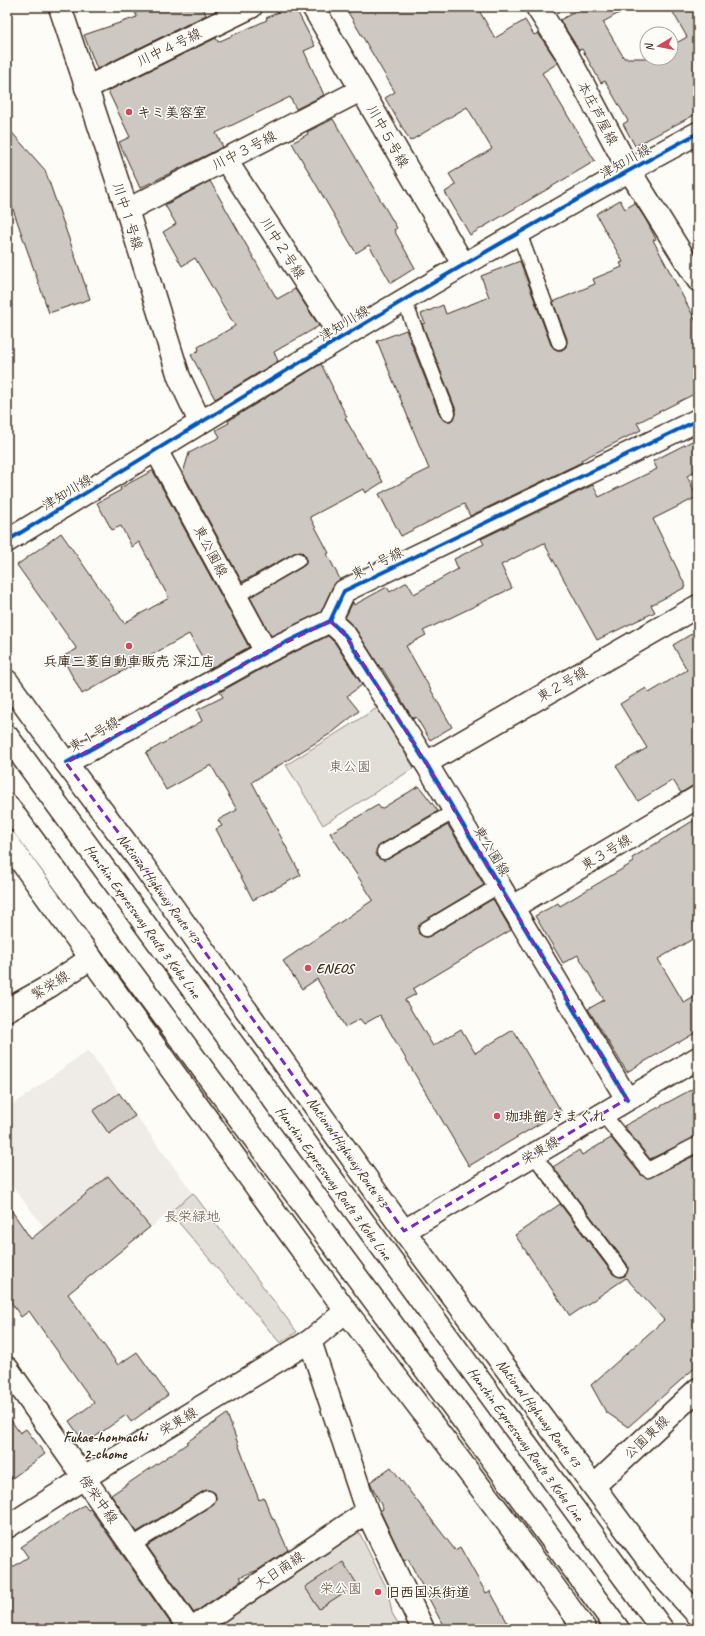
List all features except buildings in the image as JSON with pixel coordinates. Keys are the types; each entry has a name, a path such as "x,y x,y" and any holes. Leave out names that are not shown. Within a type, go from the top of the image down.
{"main road":[{"name":"川中１号線","path":"60,7 127,210 179,377 200,422"},
{"name":"川中４号線","path":"86,88 251,7"},
{"name":"川中５号線","path":"313,7 463,264"},
{"name":"本庄芦屋線","path":"536,7 568,56 629,170 698,280"},
{"name":"川中３号線","path":"127,210 361,90"},
{"name":"津知川線","path":"7,541 200,422 463,264 629,170 698,134"},
{"name":"川中２号線","path":"225,159 341,337"},
{"name":"東１号線","path":"66,763 266,652 330,621 344,591 698,420"},
{"name":"東公園線","path":"156,450 266,652"},
{"name":"東２号線","path":"426,763 698,606"},
{"name":"東公園線","path":"330,621 345,635 426,763 627,1099"},
{"name":"National Highway Route 43","path":"7,681 66,763 142,864 404,1231 652,1565 698,1615"},
{"name":"Hanshin Expressway Route 3 Kobe Line","path":"7,736 662,1629"},
{"name":"東３号線","path":"513,907 698,797"},
{"path":"7,805 618,1629"},
{"path":"7,842 346,1311 585,1629"},
{"name":"繁栄線","path":"7,1010 50,986 91,958"},
{"name":"栄東線","path":"404,1231 602,1113 698,1058"},
{"name":"栄東線","path":"7,1527 84,1478 310,1341 346,1311"},
{"path":"310,1341 367,1512 423,1629"},
{"name":"傍栄中線","path":"7,1368 131,1546 191,1629"},
{"name":"公園東線","path":"594,1486 698,1389"},
{"name":"大日南線","path":"191,1629 367,1512"}],"lane":[{"path":"519,233 559,342"},
{"path":"404,300 448,414"},
{"path":"236,596 298,560"},
{"path":"384,852 455,811"},
{"path":"426,929 500,885"},
{"path":"602,1113 648,1170 698,1144"},
{"path":"533,1154 620,1269"},
{"path":"131,1546 208,1498"}],"highlighted area":[{"path":"330,621 345,635 426,763 627,1099 404,1231 142,864 66,763 266,652"}],"shaded area":[{"path":"88,1050 193,1193 85,1281 7,1179 7,1109"}],"green space":[{"name":"東公園","path":"377,708 414,768 323,825 286,765"},
{"name":"長栄緑地","path":"193,1193 297,1332 280,1343 170,1212"},
{"name":"栄公園","path":"357,1528 388,1591 392,1613 401,1629 206,1629"}],"cycle path":[{"path":"7,541 436,281 610,181 698,133"},
{"path":"66,763 266,652 330,621 344,591 698,420"},
{"path":"330,621 345,635 426,763 627,1099"}],"place":[{"name":"キミ美容室","path":"129,112"},
{"name":"兵庫三菱自動車販売 深江店","path":"129,646"},
{"name":"ENEOS","path":"308,968"},
{"name":"珈琲館 きまぐれ","path":"497,1116"},
{"name":"旧西国浜街道","path":"378,1592"}],"district":[{"name":"Fukae-honmachi 2-chome","path":"105,1446"}]}
